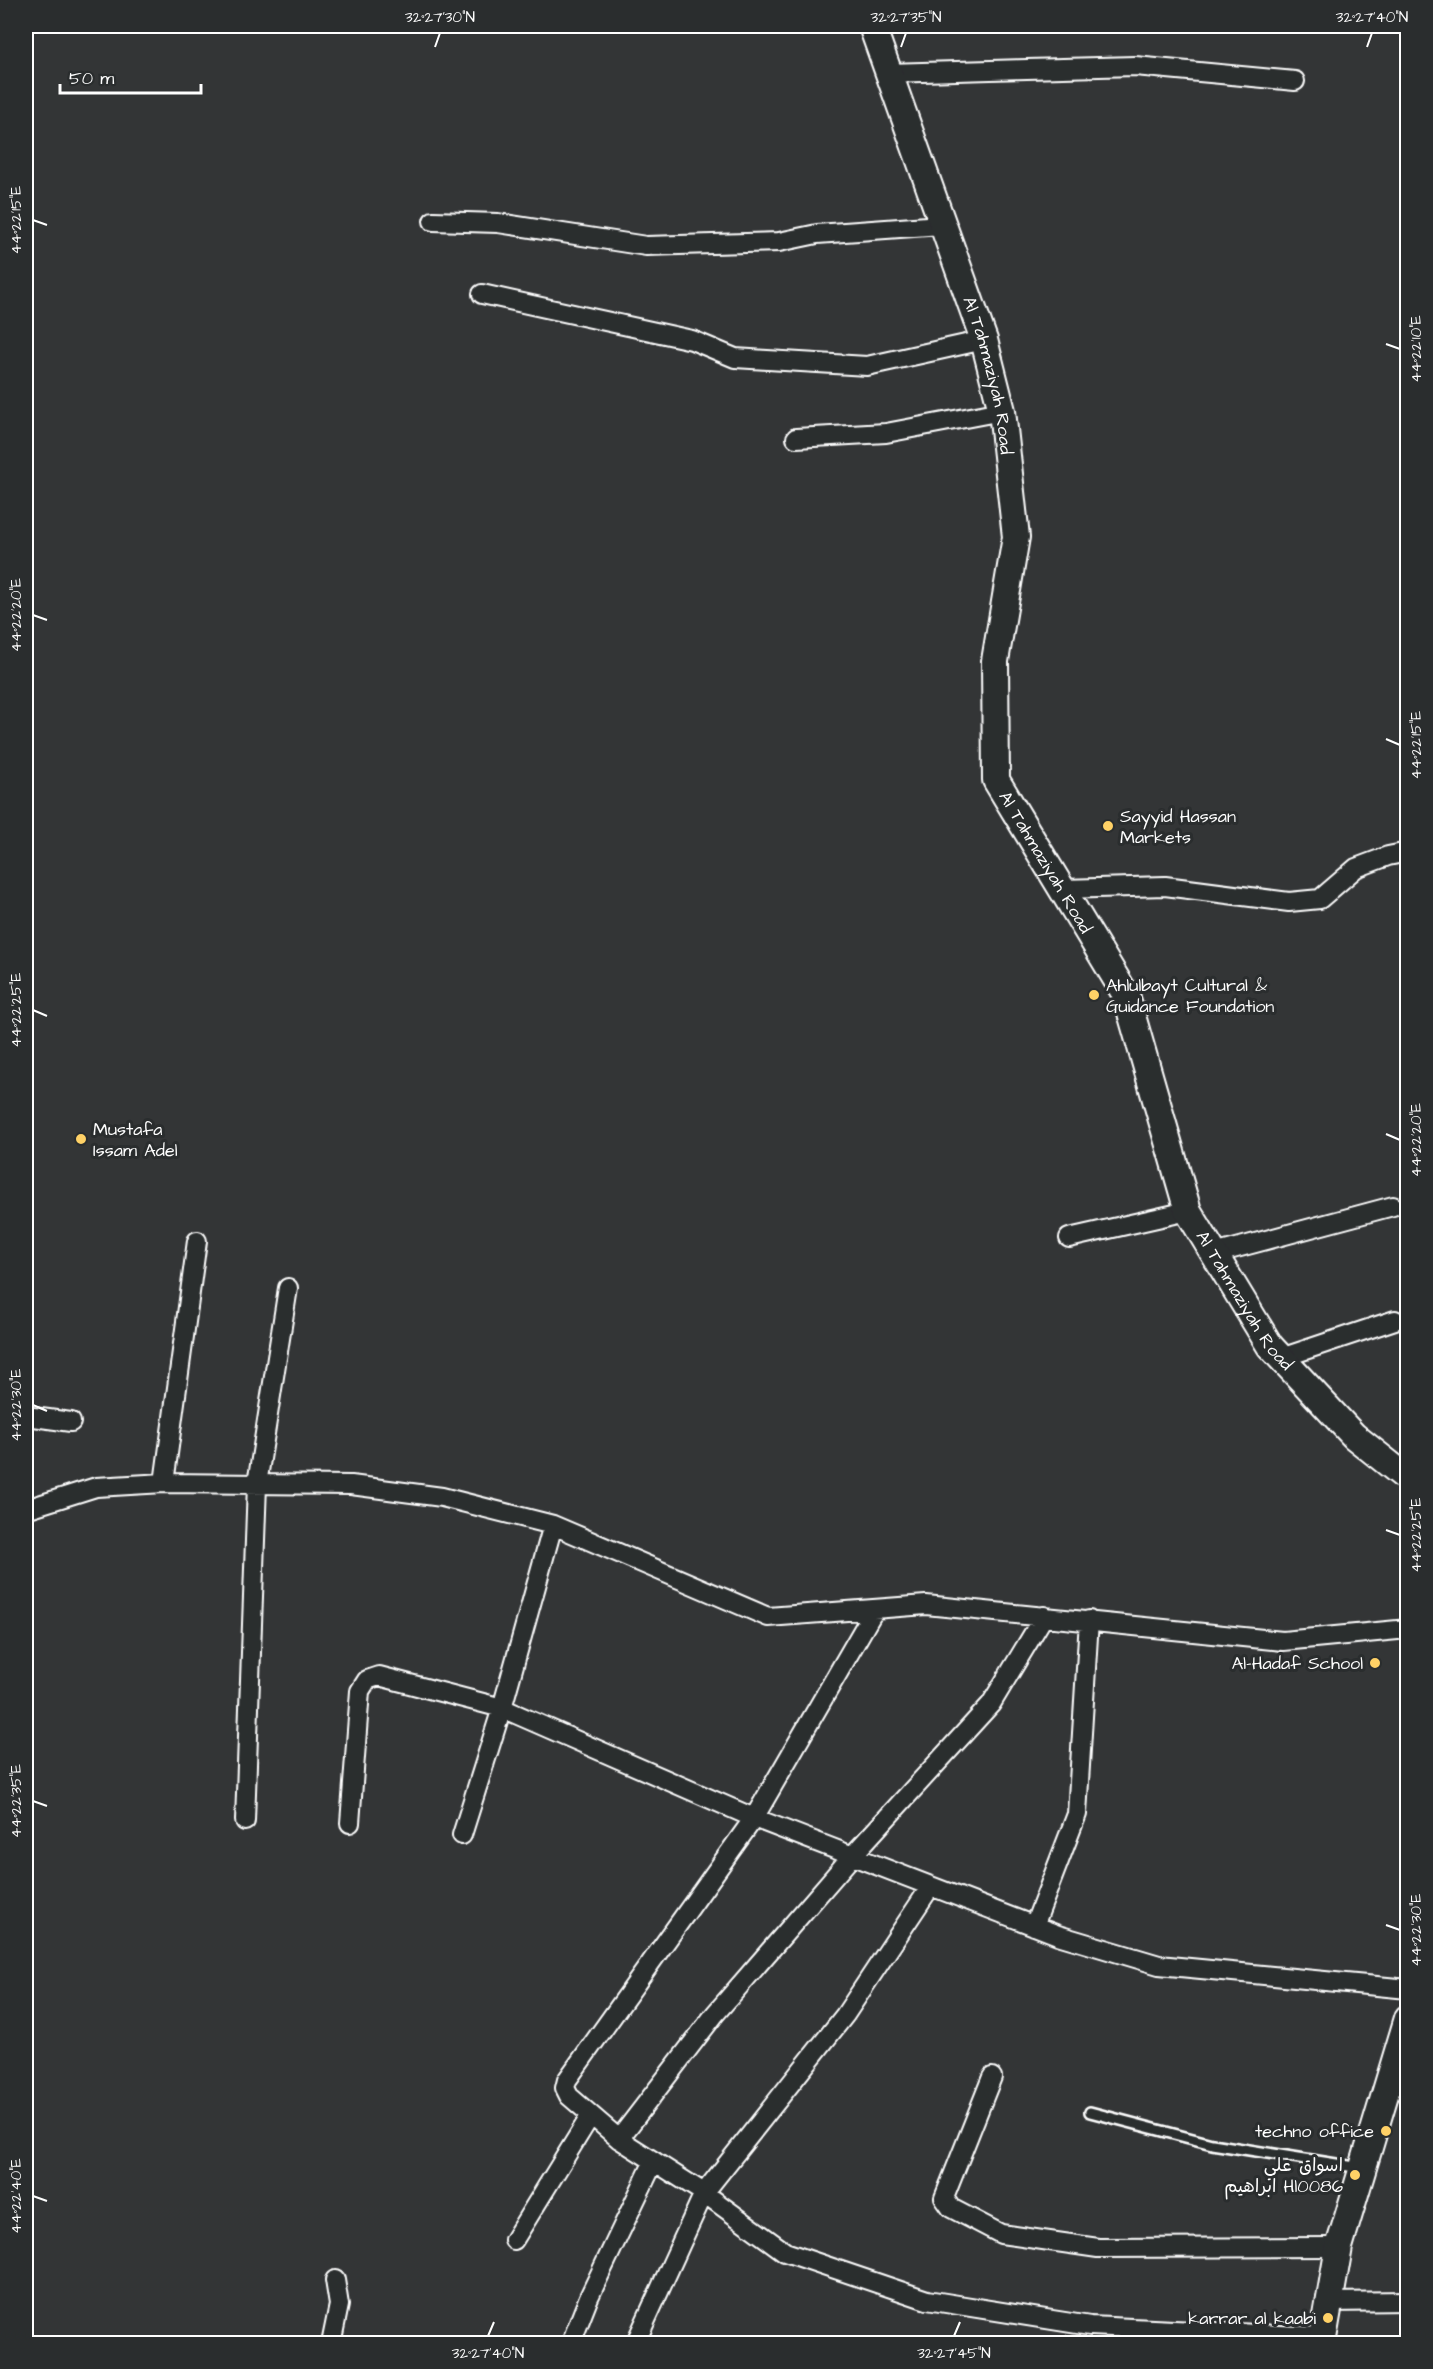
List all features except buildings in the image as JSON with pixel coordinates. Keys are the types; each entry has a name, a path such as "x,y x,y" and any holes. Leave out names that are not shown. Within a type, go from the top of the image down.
{"main road":[{"name":"Al Tahmaziyah Road","path":"872,26 941,225 984,340 1002,411 1016,537 995,661 996,780 1126,994 1188,1211 1270,1346 1354,1436 1407,1479"},
{"path":"1323,2340 1339,2247 1363,2168 1401,2061 1407,2018"}],"street":[{"path":"888,73 1135,66 1295,81"},
{"path":"433,221 498,223 646,246 779,242 817,234 941,225"},
{"path":"482,294 692,340 735,358 867,366 984,340"},
{"path":"796,438 886,433 1002,411"},
{"path":"1063,889 1165,886 1289,902 1320,899 1356,868 1388,856 1407,852"},
{"path":"1214,1254 1393,1206"},
{"path":"1069,1238 1188,1211"},
{"path":"164,1483 197,1241"},
{"path":"245,1821 257,1484 288,1288"},
{"path":"1281,1358 1395,1320"},
{"path":"26,1416 71,1422"},
{"path":"26,1509 96,1487 164,1483 351,1485 442,1497 553,1525 768,1617 926,1605 1283,1641 1407,1629"},
{"path":"462,1834 502,1708 553,1525"},
{"path":"875,1609 754,1818 567,2080 565,2088 568,2096 619,2139 704,2193 785,2252 927,2300 1090,2326 1323,2340"},
{"path":"619,2139 715,2014 852,1856 991,1704 1044,1616"},
{"path":"1034,1926 1077,1814 1089,1620"},
{"path":"350,1823 360,1691 368,1680 379,1676 502,1708 754,1818 1034,1926 1159,1965 1407,1989"},
{"path":"635,2343 704,2193 845,2015 931,1886"},
{"path":"992,2077 944,2198 951,2208 1001,2234 1098,2248 1339,2247"},
{"path":"514,2240 591,2115"},
{"path":"570,2343 589,2296 654,2161"},
{"path":"331,2343 339,2305 335,2280"},
{"path":"1329,2302 1407,2301"}],"lane":[{"path":"1090,2112 1212,2144 1363,2168"}],"place":[{"name":"Sayyid Hassan Markets","path":"1108,826"},
{"name":"Ahlulbayt Cultural & Guidance Foundation","path":"1094,995"},
{"name":"Mustafa Issam Adel","path":"81,1139"},
{"name":"Al-Hadaf School","path":"1375,1663"},
{"name":"techno office","path":"1386,2131"},
{"name":"اسواق علي ابراهيم Hl0086","path":"1355,2175"},
{"name":"karrar al kaabi","path":"1328,2318"}]}
